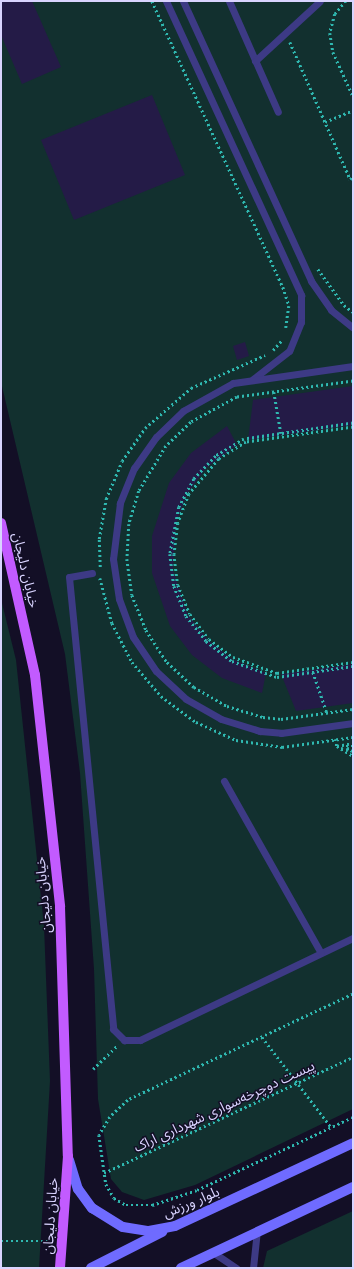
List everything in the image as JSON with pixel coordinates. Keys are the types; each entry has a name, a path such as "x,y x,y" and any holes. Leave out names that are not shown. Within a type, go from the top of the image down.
{"main road":[{"name":"خیابان دلیجان","path":"1,523 35,675 60,907 68,1156 60,1268"},
{"name":"بلوار ورزش","path":"68,1156 78,1189 101,1215 136,1230 175,1226 353,1143"},
{"path":"181,1268 353,1187"},
{"path":"91,1268 175,1226"}],"lane":[{"path":"166,1 301,295 301,322 289,351 251,381"},
{"path":"183,1 311,281 331,310 353,328"},
{"path":"229,1 278,112"},
{"path":"256,61 320,1"},
{"path":"353,366 251,381 215,391 183,411 156,437 138,463 126,485 116,522 113,559 119,598 130,631 144,654 170,686 203,710 260,731 281,733 353,723"},
{"path":"92,573 70,577 110,1014 113,1029 124,1040 140,1040 353,938"},
{"path":"224,780 321,953"},
{"path":"253,1268 257,1232"},
{"path":"214,1253 236,1268"}],"path":[{"path":"152,1 283,287 289,306 288,322 283,339 270,352 256,361 191,388 159,413 132,444 113,480 102,519 99,560 105,602 121,643 145,680 160,696 196,722 236,740 282,748 353,737"},
{"path":"346,1 335,14 330,33 333,52 353,96"},
{"path":"286,33 350,178 353,177"},
{"path":"325,122 353,110"},
{"path":"316,264 331,289 353,312"},
{"path":"353,381 237,397 221,404 192,422 166,446 147,475 134,507 127,541 128,576 138,613 149,636 167,662 194,687 227,706 263,717 281,719 353,709"},
{"path":"274,392 281,433"},
{"path":"353,423 244,439 230,446 194,479 174,522 171,570 186,616 218,652 246,668 277,677 353,666"},
{"path":"353,427 246,442 219,459 189,494 178,523 174,554 178,585 190,614 209,639 233,657 277,673 353,662"},
{"path":"313,672 337,746"},
{"path":"337,746 353,750"},
{"path":"337,746 353,750"},
{"path":"353,994 128,1100 110,1117 99,1135 106,1184 114,1198 126,1205 152,1205 197,1190 353,1116"},
{"path":"262,1037 331,1127"},
{"path":"93,1069 124,1040"},
{"name":"پیست دوچرخه‌سواری شهرداری اراک","path":"104,1173 353,1057"},
{"path":"1,1241 62,1243"}],"green space":[{"path":"1,1 353,1 353,1109 195,1185 144,1200 122,1192 111,1179 98,1099 94,969 80,773 65,654 1,382"},
{"path":"1,599 16,660 44,926 50,1081 39,1268 1,1268"},
{"path":"353,1211 353,1268 263,1268 267,1251"}],"building":[{"path":"1,1 32,1 61,67 22,84 1,35"},
{"path":"152,95 185,175 74,220 41,140"},
{"path":"245,342 249,356 237,360 233,346"},
{"path":"353,386 353,425 248,440 253,400"},
{"path":"227,426 237,445 206,468 187,494 176,523 173,570 188,615 208,640 232,659 266,673 262,693 222,678 192,655 170,626 152,573 152,536 169,483 191,453"},
{"path":"353,664 353,703 296,711 281,674"}]}
